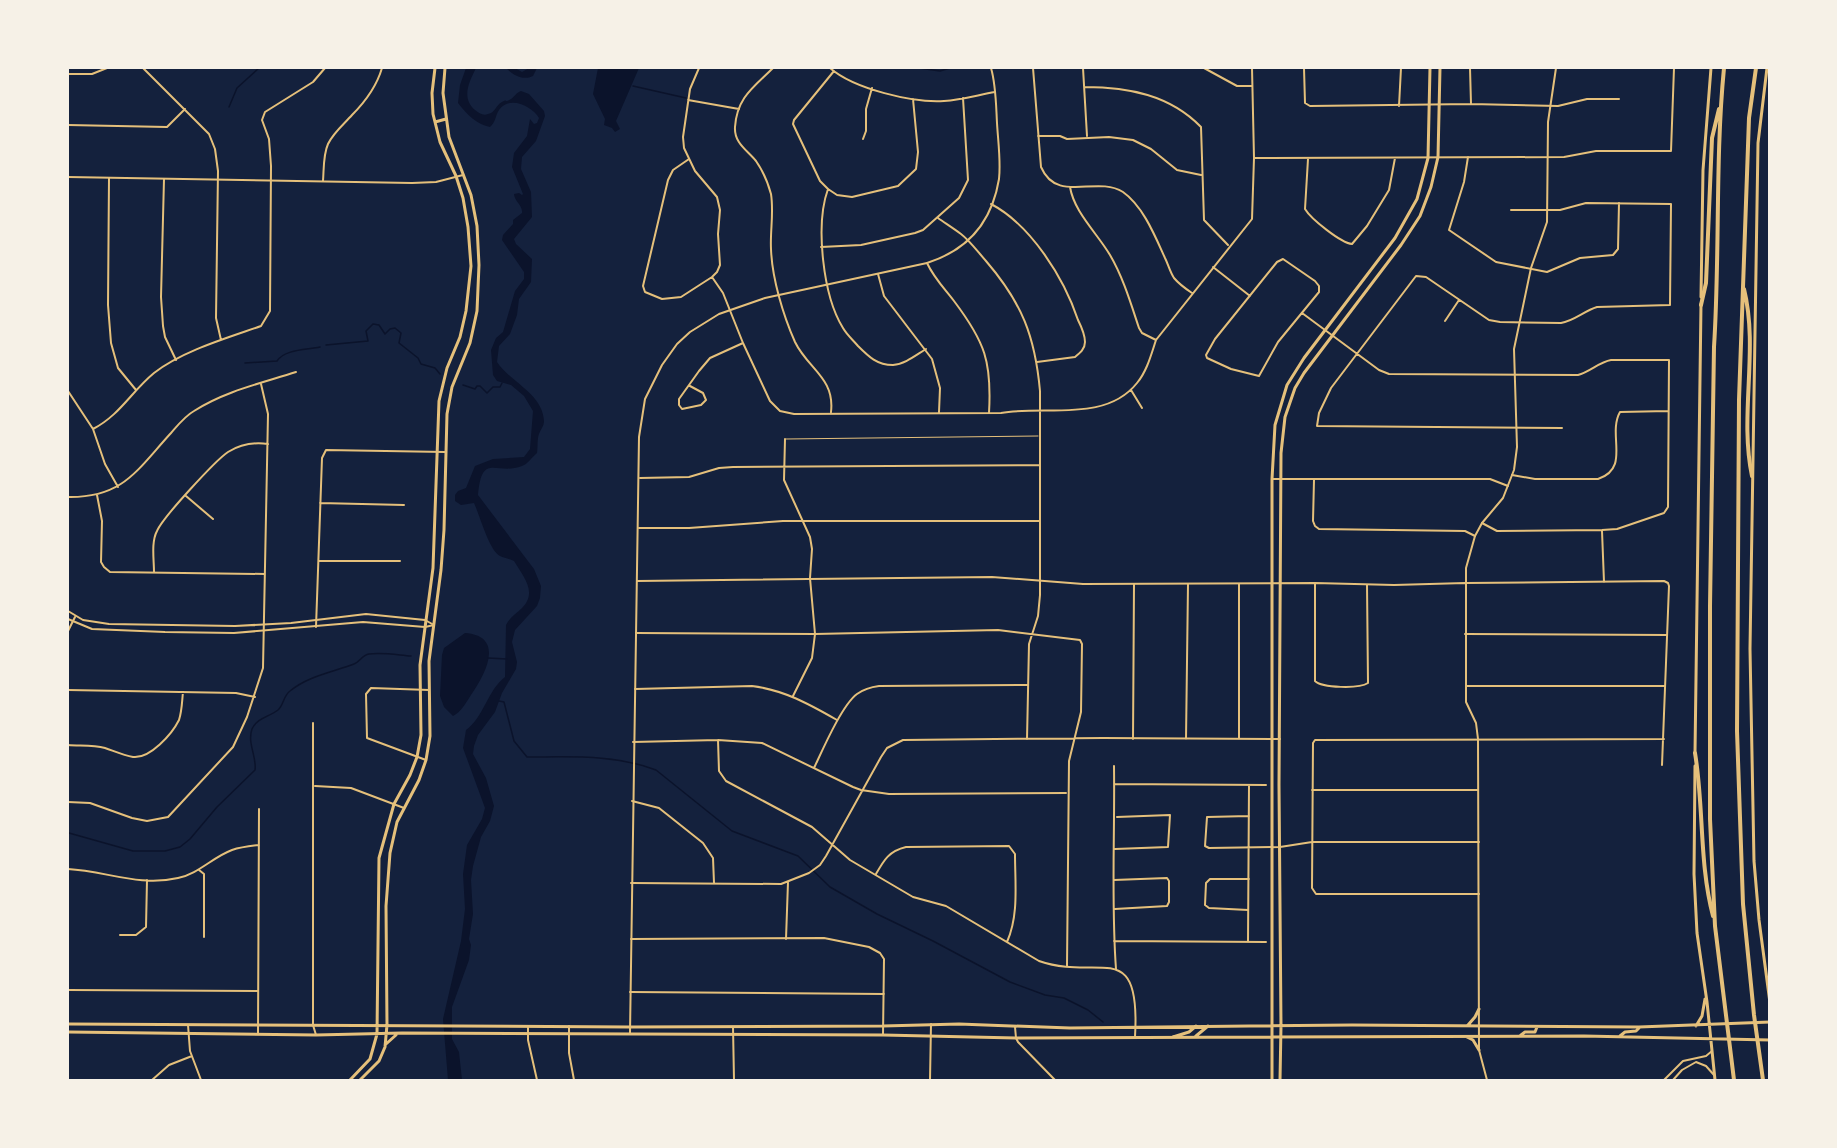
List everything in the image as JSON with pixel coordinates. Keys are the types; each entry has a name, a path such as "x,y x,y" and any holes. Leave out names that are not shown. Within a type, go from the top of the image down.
{"highway":[{"path":"1724,68 1720,103 1710,606 1710,819 1715,926 1734,1080"},
{"path":"1756,68 1749,118 1739,400 1737,731 1743,904 1763,1080"},
{"path":"1701,305 1707,283 1712,138 1720,103"},
{"path":"1743,283 1750,314 1749,447 1752,476"},
{"path":"1695,753 1700,785 1706,890 1715,926"}],"main road":[{"path":"357,1079 370,1059 378,1024 379,858 394,804 410,775 421,735 420,690 425,620 433,568 439,401 442,386 460,337 466,311 471,266 463,198 456,176 440,142 435,122 432,93 435,68"},
{"path":"350,1080 357,1079 379,1061 385,1045 387,906 391,842 404,808 419,780 426,760 430,736 429,661 444,530 447,414 452,387 470,343 477,311 479,265 477,226 471,195 449,137 443,93 445,68"},
{"path":"1272,1080 1272,479 1275,425 1282,397 1296,370 1403,227 1417,199 1428,158 1430,68"},
{"path":"1280,1080 1281,479 1285,417 1290,400 1304,373 1414,227 1427,200 1438,157 1440,68"},
{"path":"1711,68 1703,170 1695,885 1697,933 1715,1080"},
{"path":"1767,68 1758,144 1750,649 1753,829 1759,920 1770,1003"},
{"path":"435,122 446,120"},
{"path":"378,906 387,906"},
{"path":"378,964 387,964"},
{"path":"1272,967 1280,966"},
{"path":"1696,1026 1702,1016 1706,994"},
{"path":"1466,1026 1472,1022 1479,1010"},
{"path":"68,1024 733,1027 931,1024 1070,1028 1639,1027 1770,1022"},
{"path":"1171,1037 1189,1032 1196,1026"},
{"path":"1196,1037 1208,1026"},
{"path":"1520,1036 1525,1032 1535,1032 1537,1026"},
{"path":"1620,1036 1625,1032 1636,1031 1639,1027"},
{"path":"1070,1028 1071,1036"},
{"path":"68,1032 316,1035 883,1035 1016,1038 1071,1036 1620,1036 1770,1040"},
{"path":"385,1045 398,1034"},
{"path":"1462,1036 1473,1040 1479,1050"}],"street":[{"path":"68,74 92,74 107,68"},
{"path":"142,68 209,134 217,158 216,318 221,340"},
{"path":"93,429 113,417 136,390 155,373 176,360 221,340 261,326 268,317 270,312 271,181 269,139 262,120 265,112 312,82 325,68"},
{"path":"323,181 324,155 328,144 364,102 382,68"},
{"path":"688,159 674,170 668,180 643,286 645,292 663,299 681,297 712,278 720,265 718,234 720,210 717,197 694,171 684,148 683,137 690,89 699,68"},
{"path":"773,68 746,94 735,128 737,139 756,162 766,180 773,212 771,249 785,316 807,362 827,382 832,402 831,413"},
{"path":"830,68 846,79 913,99 943,101 995,92"},
{"path":"630,1034 639,437 645,399 652,382 670,353 690,332 719,314 780,295 927,263 969,242 984,223 999,179 995,92 991,68"},
{"path":"1033,68 1043,173 1052,183 1070,187 1109,187 1124,193 1141,213 1174,278 1192,293"},
{"path":"1083,68 1087,137"},
{"path":"1204,68 1237,86 1252,86"},
{"path":"712,278 723,293 728,310 766,394 780,411 794,414 989,413 1102,407 1118,400 1131,390 1144,373 1156,340 1252,219 1254,158 1252,68"},
{"path":"1304,68 1305,103 1310,106 1550,105 1569,104 1587,99 1618,99"},
{"path":"1399,106 1401,68"},
{"path":"1470,68 1471,104"},
{"path":"1487,1080 1479,1050 1478,739 1476,723 1466,702 1466,583 1468,558 1475,536 1482,522 1503,498 1512,475 1516,454 1514,349 1531,268 1545,229 1548,210 1547,157 1550,105 1556,68"},
{"path":"1254,158 1564,157 1596,151 1671,151 1674,68"},
{"path":"834,71 793,124 820,182 837,195 852,197 898,186 913,174 916,170 918,152 913,99"},
{"path":"1085,87 1119,88 1166,101 1201,127 1205,222 1229,246"},
{"path":"863,139 866,109 872,88"},
{"path":"821,247 861,245 915,233 923,230 959,198 968,180 963,98"},
{"path":"688,100 740,110"},
{"path":"68,125 167,127 185,109"},
{"path":"1038,136 1060,136 1067,139 1109,137 1133,140 1150,149 1177,171 1202,175"},
{"path":"1468,157 1464,182 1449,230 1496,262 1547,272 1580,258 1613,255 1618,249 1619,203"},
{"path":"1308,158 1305,209 1309,215 1347,243 1352,244 1389,190 1395,158"},
{"path":"68,177 427,182 463,175"},
{"path":"109,178 108,305 111,342 118,368 136,390"},
{"path":"164,179 161,297 165,336 176,360"},
{"path":"1070,187 1076,207 1112,257 1128,294 1139,328 1142,333 1156,340"},
{"path":"828,189 824,200 821,247 828,285 844,330 873,361 884,364 900,363 926,349"},
{"path":"1511,210 1560,210 1586,203 1671,204 1670,305 1597,307 1567,322 1520,323 1489,320 1426,277 1416,276 1326,397 1317,426 1562,428"},
{"path":"991,204 1015,220 1044,255 1066,290 1084,336 1083,348 1076,357 1037,362"},
{"path":"938,218 969,242 1000,278 1013,297 1030,332 1037,362 1040,436 1040,580 1038,616 1029,644 1027,739"},
{"path":"1283,259 1319,286 1319,292 1302,313 1278,342 1259,376 1231,369 1207,358 1206,355 1215,339 1277,261 1283,259"},
{"path":"927,263 933,275 979,337 987,356 990,378 989,413"},
{"path":"1213,267 1250,296"},
{"path":"878,274 884,296 926,349 936,370 940,387 939,413"},
{"path":"1445,321 1459,300"},
{"path":"1302,313 1356,354 1389,374 1578,375 1605,361 1669,360 1668,507 1664,513 1617,529 1602,530 1497,531 1482,522"},
{"path":"690,386 703,393 706,399 701,405 682,410 679,399 710,358 743,343"},
{"path":"68,497 97,495 118,487 131,477 181,421 193,411 218,398 297,372"},
{"path":"68,802 90,803 124,817 140,820 168,817 233,747 255,697 263,668 268,414 261,384"},
{"path":"1131,390 1142,408"},
{"path":"68,391 93,429 105,464 118,487"},
{"path":"1512,475 1535,479 1598,479 1607,476 1616,465 1617,420 1620,412 1668,411"},
{"path":"784,439 784,480 811,542 810,578 815,634 812,658 793,696"},
{"path":"154,572 156,532 217,461 229,451 253,442 268,444"},
{"path":"316,627 322,458 326,450 446,452"},
{"path":"640,478 690,477 720,468 733,467 1040,465"},
{"path":"1272,479 1490,479 1508,486"},
{"path":"1314,480 1313,521 1319,529 1465,531 1475,536"},
{"path":"97,495 102,521 101,562 110,572 265,574"},
{"path":"186,496 213,519"},
{"path":"320,503 404,505"},
{"path":"639,528 689,528 749,522 1041,521"},
{"path":"1602,530 1604,582"},
{"path":"318,561 362,559 400,561"},
{"path":"637,580 992,577 1083,584 1367,583 1394,585 1664,582 1669,586 1662,765"},
{"path":"1315,583 1315,681 1319,685 1359,687 1368,683 1369,679 1367,583"},
{"path":"1133,739 1134,584"},
{"path":"1186,739 1188,584"},
{"path":"1239,584 1239,738"},
{"path":"68,611 75,617 109,624 235,626 291,623 366,614 425,620 434,625"},
{"path":"68,631 75,617"},
{"path":"68,619 92,629 218,633 363,622 425,627 434,625"},
{"path":"636,633 815,634 998,630 1077,639 1082,644 1081,712 1069,761 1067,966"},
{"path":"1465,634 1667,635"},
{"path":"814,768 853,697 867,688 1027,685"},
{"path":"635,689 752,686 768,688 793,696 838,721"},
{"path":"1466,686 1665,686"},
{"path":"426,760 367,738 366,694 372,688 429,690"},
{"path":"68,690 236,693 255,697"},
{"path":"68,745 93,746 134,757 151,752 178,722 183,692"},
{"path":"313,723 313,1025 316,1035"},
{"path":"631,883 781,884 802,876 819,865 887,748 903,740 1280,739"},
{"path":"1479,894 1316,894 1312,888 1313,742 1315,740 1664,739"},
{"path":"633,742 718,740 762,742 861,790 889,794 1068,794"},
{"path":"718,740 719,771 726,781 812,827 850,860 914,897 946,906 1006,943 1052,966 1105,966 1116,969 1124,975 1134,992 1135,1037"},
{"path":"1114,766 1116,969"},
{"path":"1114,784 1266,785"},
{"path":"1248,941 1249,785"},
{"path":"314,786 351,788 404,808"},
{"path":"1312,790 1478,790"},
{"path":"632,801 659,807 703,843 713,858 714,884"},
{"path":"258,1034 259,809"},
{"path":"1115,849 1168,847 1170,815 1116,817"},
{"path":"1249,816 1207,817 1205,843 1209,848 1280,847 1312,842 1479,842"},
{"path":"68,869 94,872 126,880 179,878 230,850 259,845"},
{"path":"876,874 890,853 896,849 1009,846 1015,854 1015,913 1014,924 1006,943"},
{"path":"198,869 204,874 205,885 204,937"},
{"path":"1114,880 1167,878 1170,902 1167,906 1115,909"},
{"path":"1248,910 1209,908 1205,905 1206,883 1210,879 1249,879"},
{"path":"120,935 136,935 146,927 147,880"},
{"path":"786,939 788,882"},
{"path":"631,939 824,938 875,950 884,958 883,1035"},
{"path":"1114,941 1266,942"},
{"path":"68,990 258,991"},
{"path":"630,992 884,994"},
{"path":"188,1024 192,1056 201,1080"},
{"path":"930,1080 931,1024"},
{"path":"528,1026 537,1080"},
{"path":"569,1026 569,1053 574,1080"},
{"path":"733,1027 734,1080"},
{"path":"1015,1027 1016,1038 1055,1080"},
{"path":"1664,1080 1683,1061 1706,1056 1712,1051"},
{"path":"153,1080 169,1065 192,1056"},
{"path":"1673,1080 1682,1070 1696,1062 1706,1066 1714,1075"}],"lane":[{"path":"784,439 1040,436"}],"water":[{"path":"466,68 476,68 467,95 471,105 480,113 484,115 494,111 500,103 511,99 521,91 529,94 544,111 545,116 536,141 522,157 521,169 531,192 532,217 514,239 516,244 532,259 531,282 519,299 517,315 510,334 499,346 497,362 538,403 544,421 538,436 537,453 522,466 487,469 483,473 478,495 534,569 541,586 537,606 515,630 512,642 517,662 516,669 502,693 495,712 478,735 474,746 473,754 486,778 494,806 490,821 481,837 473,866 471,880 473,914 469,939 471,945 469,960 452,1007 452,1039 459,1052 462,1080 448,1080 443,1019 461,941 465,909 463,874 467,845 482,819 485,808 463,748 466,730 472,725 494,689 505,677 506,625 527,602 529,596 525,578 514,561 500,556 492,547 474,503 461,505 455,501 455,495 466,488 475,466 493,459 524,457 530,449 533,411 524,396 511,385 497,381 493,375 491,350 496,338 503,332 515,291 524,279 524,272 502,240 503,235 513,224 513,220 522,213 514,194 523,194 512,167 514,153 527,136 530,119 534,124 539,118 526,106 514,103 508,103 499,110 490,127 468,115 458,103 460,85"},
{"path":"506,68 515,68 522,72 529,68 537,68 533,76 522,78"},
{"path":"598,68 639,68 616,121 620,129 615,132 604,125 605,119 593,94"},
{"path":"465,633 478,636 485,641 489,649 489,658 476,687 463,707 453,716 444,707 440,696 442,655 444,648"}],"waterway":[{"path":"229,107 237,88 259,68"},
{"path":"919,68 940,71 950,68"},
{"path":"633,86 686,98"},
{"path":"326,345 368,341 366,331 373,324 379,325 385,334 395,328 401,333 399,343 418,358 421,364 435,368 440,374"},
{"path":"245,363 277,361 291,352 320,347"},
{"path":"463,385 475,389 480,386 487,393 493,387 500,387 502,383"},
{"path":"69,833 133,851 165,851 180,847 255,770 252,729 260,720 278,710 290,691 313,678 356,663 367,655 385,653 411,656"},
{"path":"488,658 507,659"},
{"path":"499,701 504,702 514,741 527,757 609,759 656,770 732,831 798,856 830,887 877,914 1010,982 1045,995 1064,998 1088,1010 1103,1022"}]}
